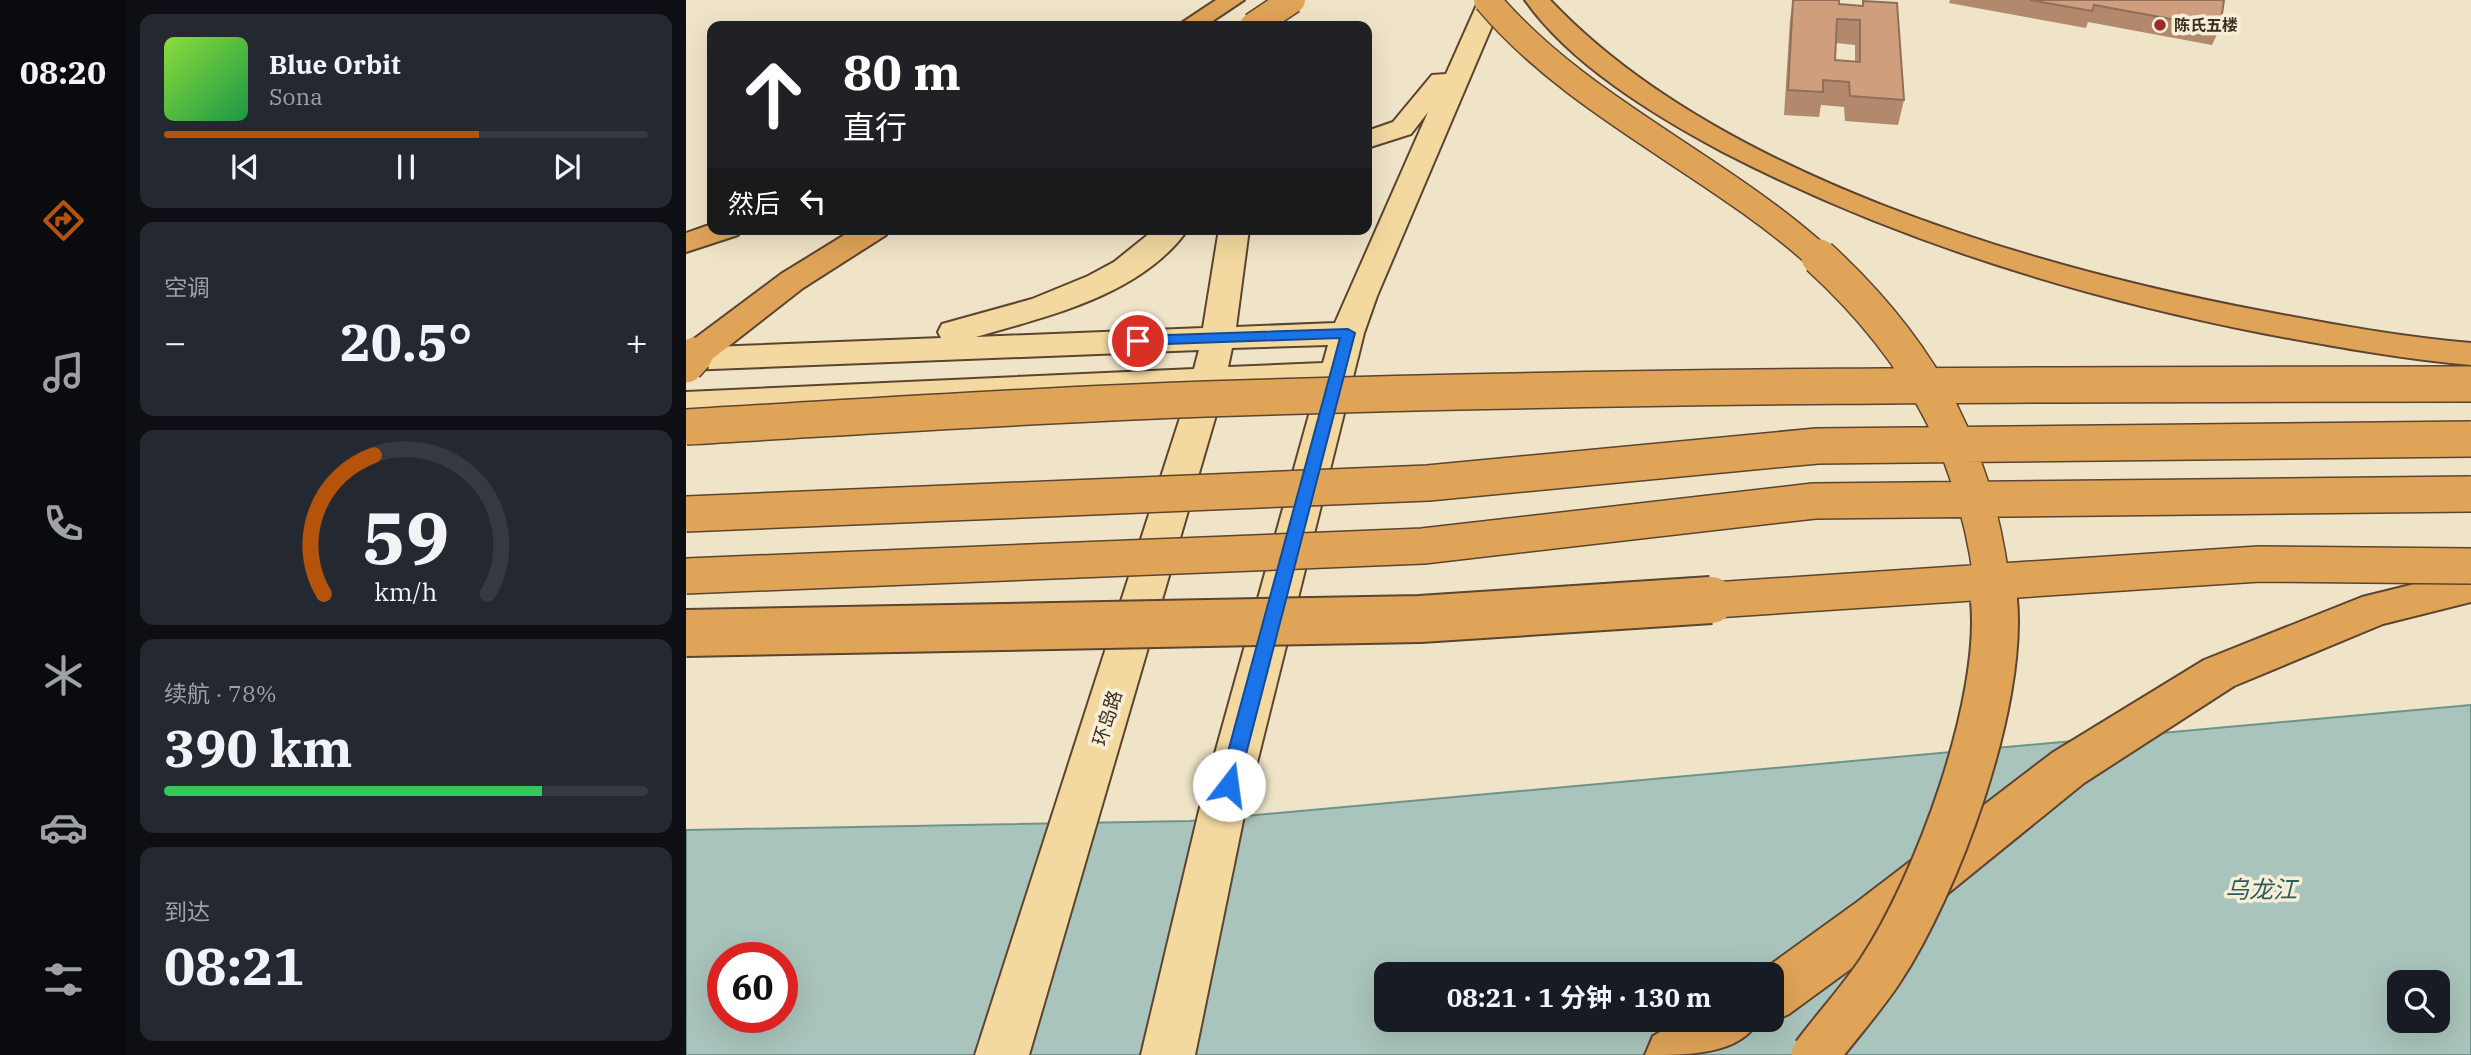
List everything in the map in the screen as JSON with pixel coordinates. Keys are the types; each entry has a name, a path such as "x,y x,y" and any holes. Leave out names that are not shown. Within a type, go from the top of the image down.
{"highway":[{"path":"1197,21 1232,0"},
{"path":"1260,21 1292,0"},
{"path":"1537,0 1559,24 1631,86 1734,146 1851,202 2010,259 2129,293 2259,322 2413,350 2471,354"},
{"path":"1486,9 1567,75 1717,177 1839,274 1871,307 1924,378 1949,421 1970,471 1994,593 1991,667 1970,765 1931,869 1881,970 1815,1055"},
{"path":"686,243 709,235"},
{"path":"686,365 792,281 865,235"},
{"path":"686,427 987,409 1411,394 1956,385 2471,384"},
{"path":"686,514 1428,483 1817,446 2471,439"},
{"path":"686,576 1423,546 1814,501 2471,494"},
{"path":"686,633 1420,619 2259,564 2471,566"},
{"path":"1784,986 1875,920 2068,768 2219,673 2376,609 2471,586"},
{"path":"1672,1055 1712,1032"}],"main road":[{"path":"1272,21 1282,0"},
{"path":"1372,138 1402,128 1417,113 1486,9"},
{"path":"1168,1055 1222,811 1348,333 1361,296 1486,9"},
{"path":"896,349 1050,306 1091,290 1152,251 1167,235"},
{"name":"环岛路","path":"1002,1055 1209,380 1233,235"},
{"path":"686,359 1348,333"},
{"path":"686,404 1336,374"}],"water":[{"name":"乌龙江","path":"2471,705 2471,1055 686,1055 686,830 1190,821"}],"building":[{"path":"1793,0 1839,0 1839,4 1863,6 1863,1 1897,3 1904,100 1850,96 1849,82 1823,80 1823,92 1788,90","holes":["1837,19 1860,20 1860,62 1835,60"]},
{"path":"2030,0 2224,0 2220,28 2094,5 2092,11"}],"place":[{"name":"陈氏五楼","path":"2160,25"}],"route":[{"path":"1138,341 1348,333 1229,785"}]}
